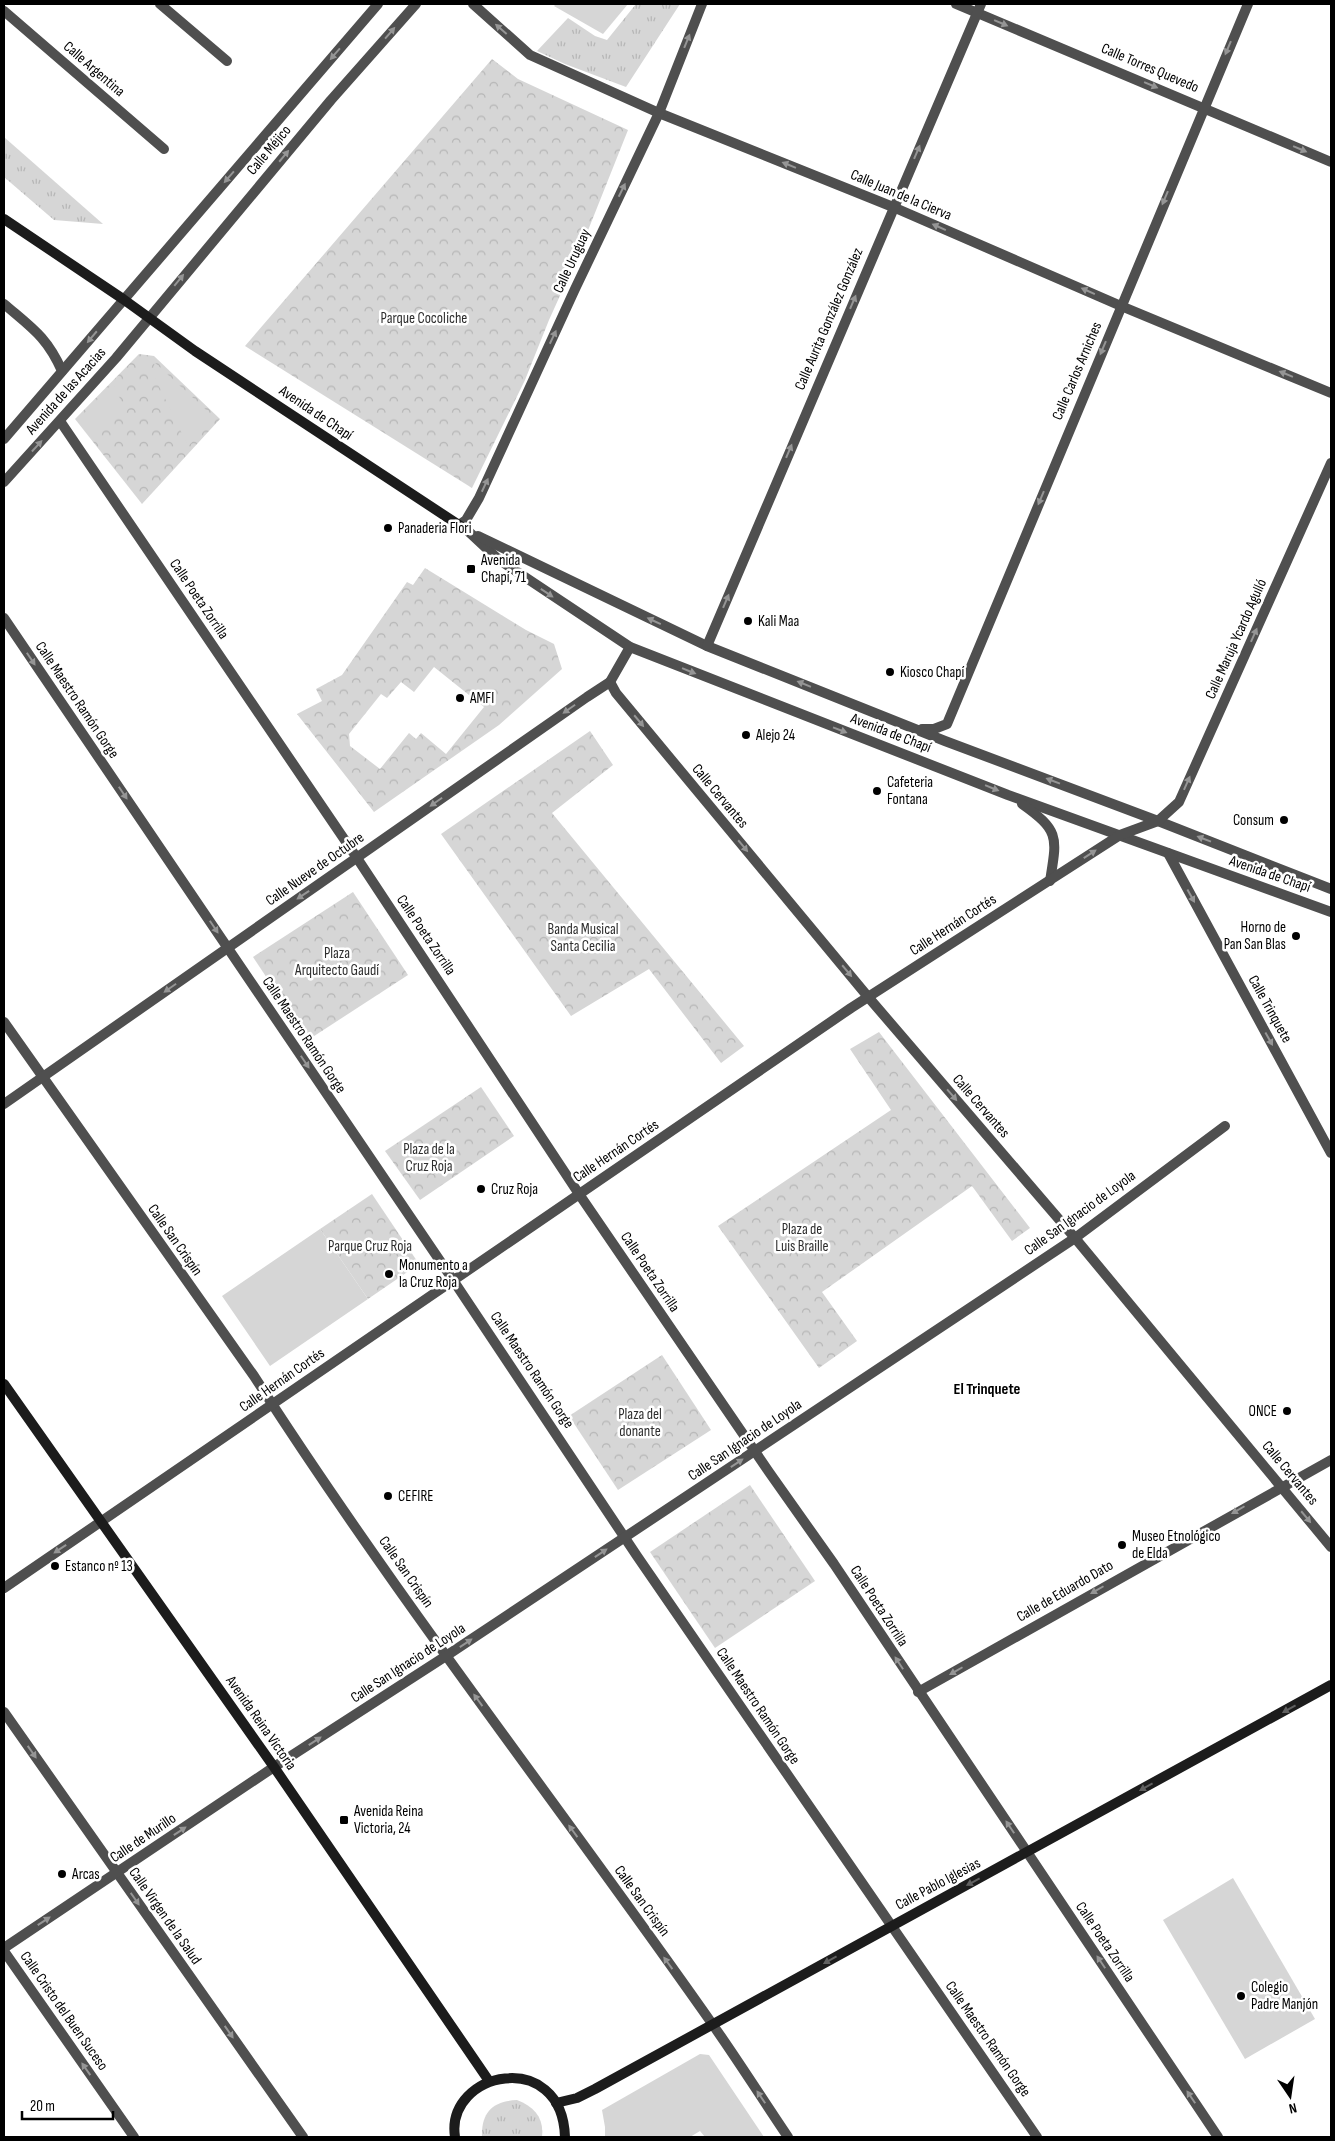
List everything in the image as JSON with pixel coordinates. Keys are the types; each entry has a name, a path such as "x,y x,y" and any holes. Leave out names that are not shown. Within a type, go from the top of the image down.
{"street":[{"path":"160,4 227,62"},
{"name":"Calle Méjico","path":"123,299 378,4"},
{"name":"Calle Méjico","path":"148,318 331,100 416,4"},
{"name":"Calle Juan de la Cierva","path":"473,4 530,55 659,113 893,207 1120,306 1331,393"},
{"name":"Calle Uruguay","path":"463,528 479,498 575,288 659,113 702,4"},
{"name":"Calle Torres Quevedo","path":"956,4 979,8 1331,162"},
{"name":"Calle Carlos Arniches","path":"919,730 934,729 947,724 1203,107 1248,4"},
{"name":"Calle Aurita González González","path":"707,646 979,8"},
{"name":"Calle Argentina","path":"4,11 164,149"},
{"name":"Avenida de Chapí","path":"4,219 123,299 195,351 463,528 707,646 1331,889"},
{"name":"Avenida de las Acacias","path":"4,439 123,299"},
{"path":"4,304 42,337 53,352 62,371"},
{"name":"Avenida de las Acacias","path":"4,482 60,421 148,318"},
{"name":"Calle Poeta Zorrilla","path":"60,421 357,858 579,1194 754,1452 834,1564 1218,2137"},
{"name":"Calle Maruja Ycardo Agulló","path":"1158,821 1179,802 1331,463"},
{"name":"Avenida de Chapí","path":"463,528 498,559 550,596 630,647 1008,795 1331,912"},
{"name":"Calle Maestro Ramón Gorge","path":"4,618 625,1537 1037,2137"},
{"name":"Calle Nueve de Octubre","path":"4,1104 587,696 610,682 630,647"},
{"name":"Calle Cervantes","path":"610,682 616,694 869,998 1075,1238 1331,1547"},
{"path":"1008,795 1046,823 1053,835 1056,845 1050,881"},
{"name":"Calle Hernán Cortés","path":"4,1588 869,998 1120,835 1158,821"},
{"name":"Calle Trinquete","path":"1168,853 1331,1153"},
{"name":"Calle San Crispín","path":"4,1022 254,1376 288,1431 446,1656 713,2025 788,2137"},
{"name":"Calle San Ignacio de Loyola","path":"274,1767 446,1656 1075,1238 1225,1126"},
{"name":"Avenida Reina Victoria","path":"4,1384 274,1767 489,2081"},
{"name":"Calle de Eduardo Dato","path":"918,1692 1281,1486 1331,1460"},
{"name":"Calle Pablo Iglesias","path":"556,2103 577,2098 595,2089 1331,1685"},
{"name":"Calle Virgen de la Salud","path":"4,1712 303,2137"},
{"name":"Calle de Murillo","path":"4,1950 274,1767"},
{"name":"Calle Cristo del Buen Suceso","path":"4,1950 134,2137"},
{"path":"455,2137 457,2117 464,2102 475,2090 489,2081 504,2078 520,2078 534,2083 547,2092 556,2103 564,2124 565,2137"}],"green space":[{"path":"556,4 628,4 603,34 554,6"},
{"path":"636,4 680,4 626,87 565,64 537,51 568,18 595,36 607,40"},
{"name":"Parque Cocoliche","path":"492,59 518,79 628,130 577,258 525,380 472,488 245,346"},
{"path":"4,137 103,224 54,220 4,177"},
{"path":"139,354 154,356 220,419 142,504 75,419"},
{"path":"154,362 216,419 188,446 156,380"},
{"path":"113,383 122,403 92,438 78,420"},
{"path":"425,568 526,630 554,644 562,669 499,725 374,812 297,714 322,701 316,689 342,675 407,582 413,585","holes":["434,667 484,707 446,754 421,733 416,739 409,733 380,769 350,746 349,734 381,694 387,698 401,682 414,692"]},
{"name":"Banda Musical Santa Cecilia","path":"590,731 613,765 552,813 744,1046 721,1063 649,969 571,1016 441,834"},
{"name":"Plaza Arquitecto Gaudí","path":"353,892 408,975 308,1040 253,957"},
{"name":"Plaza de Luis Braille","path":"879,1032 1030,1228 1012,1241 972,1186 822,1292 857,1341 819,1368 718,1226 891,1110 850,1049"},
{"name":"Plaza de la Cruz Roja","path":"481,1087 514,1136 420,1200 385,1151"},
{"name":"Parque Cruz Roja","path":"372,1194 419,1264 368,1299 320,1229"},
{"path":"320,1229 368,1299 270,1366 222,1296"},
{"name":"Plaza del donante","path":"662,1355 711,1430 618,1490 569,1416"},
{"path":"750,1485 815,1581 715,1648 650,1552"},
{"path":"1233,1878 1315,2019 1245,2059 1163,1920"},
{"path":"700,2054 709,2055 764,2137 705,2137 700,2131 690,2137 605,2137 602,2110"},
{"path":"517,2100 529,2106 537,2114 540,2119 542,2137 482,2137 484,2121 490,2110 501,2103"}],"place":[{"name":"Panaderia Flori","path":"388,528"},
{"name":"Avenida Chapí, 71","path":"471,569"},
{"name":"Kali Maa","path":"748,621"},
{"name":"Kiosco Chapí","path":"890,672"},
{"name":"AMFI","path":"460,698"},
{"name":"Alejo 24","path":"746,735"},
{"name":"Cafeteria Fontana","path":"877,791"},
{"name":"Consum","path":"1284,820"},
{"name":"Horno de Pan San Blas","path":"1296,936"},
{"name":"Cruz Roja","path":"481,1189"},
{"name":"Monumento a la Cruz Roja","path":"389,1274"},
{"name":"ONCE","path":"1287,1411"},
{"name":"CEFIRE","path":"388,1496"},
{"name":"Museo Etnológico de Elda","path":"1122,1545"},
{"name":"Estanco nº 13","path":"55,1566"},
{"name":"Avenida Reina Victoria, 24","path":"344,1820"},
{"name":"Arcas","path":"62,1874"},
{"name":"Colegio Padre Manjón","path":"1241,1996"}],"district":[{"name":"El Trinquete","path":"987,1389"}]}
